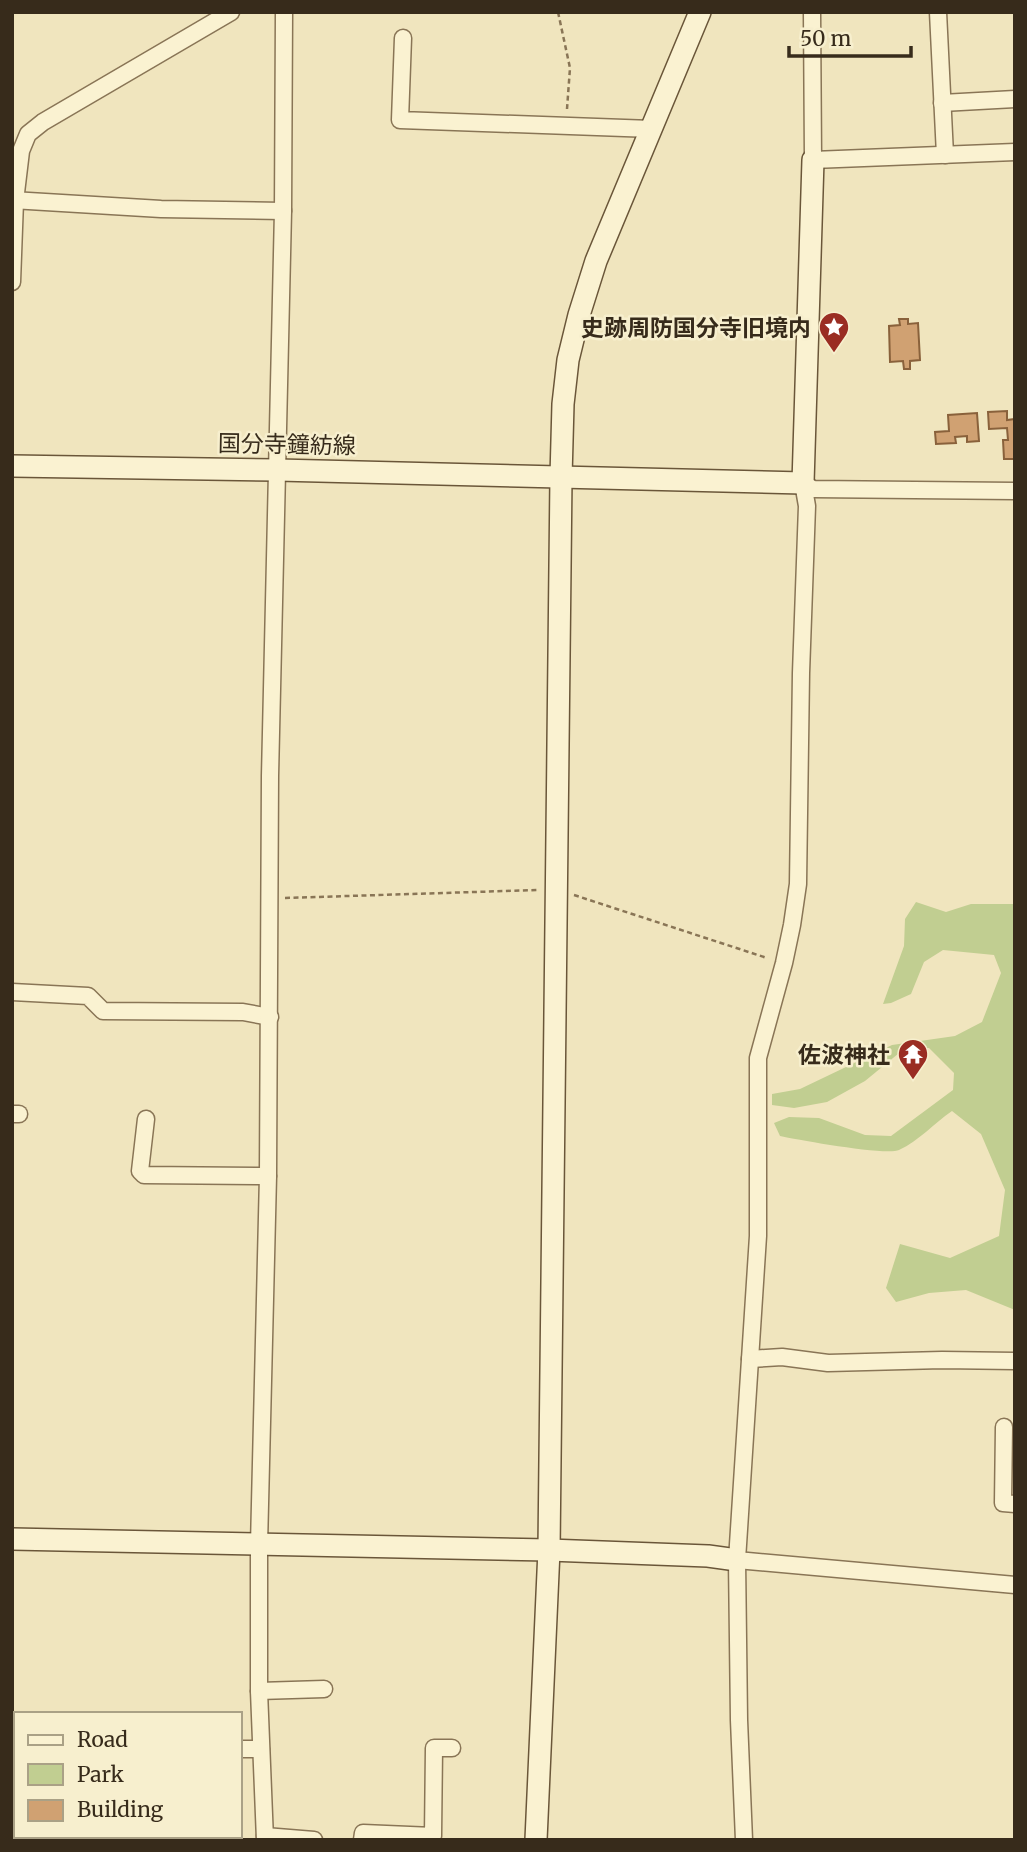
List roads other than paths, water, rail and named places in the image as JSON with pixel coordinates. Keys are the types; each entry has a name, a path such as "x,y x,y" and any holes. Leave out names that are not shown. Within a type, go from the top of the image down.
{"street":[{"path":"12,282 14,201 21,151 28,134 43,122 231,12"},
{"path":"284,12 283,211 268,899 270,1017 259,1545 259,1691 265,1838 314,1840"},
{"path":"536,1840 549,1549 563,404 568,360 596,261 700,12"},
{"path":"744,1840 738,1720 737,1560 758,1236 758,1059 784,963 798,884 807,506 803,482 813,160 812,12"},
{"path":"939,12 945,155"},
{"path":"403,38 400,120 652,129"},
{"path":"942,103 1015,99"},
{"path":"813,160 1015,152"},
{"path":"14,201 161,209 283,211"},
{"name":"国分寺鐘紡線","path":"12,466 803,482"},
{"path":"803,482 813,489 1015,491"},
{"path":"12,992 88,996 103,1011 243,1012 270,1017"},
{"path":"146,1119 140,1171 144,1175 268,1176"},
{"path":"750,1359 782,1357 828,1363 1015,1361"},
{"path":"1004,1427 1003,1503 1015,1504"},
{"path":"12,1539 549,1549 708,1556 1015,1584"},
{"path":"259,1691 324,1689"},
{"path":"362,1840 363,1833 433,1836 434,1748 452,1748"},
{"path":"242,1749 261,1749"}],"place":[{"name":"史跡周防国分寺旧境内","path":"834,354"},
{"name":"佐波神社","path":"913,1081"}]}
